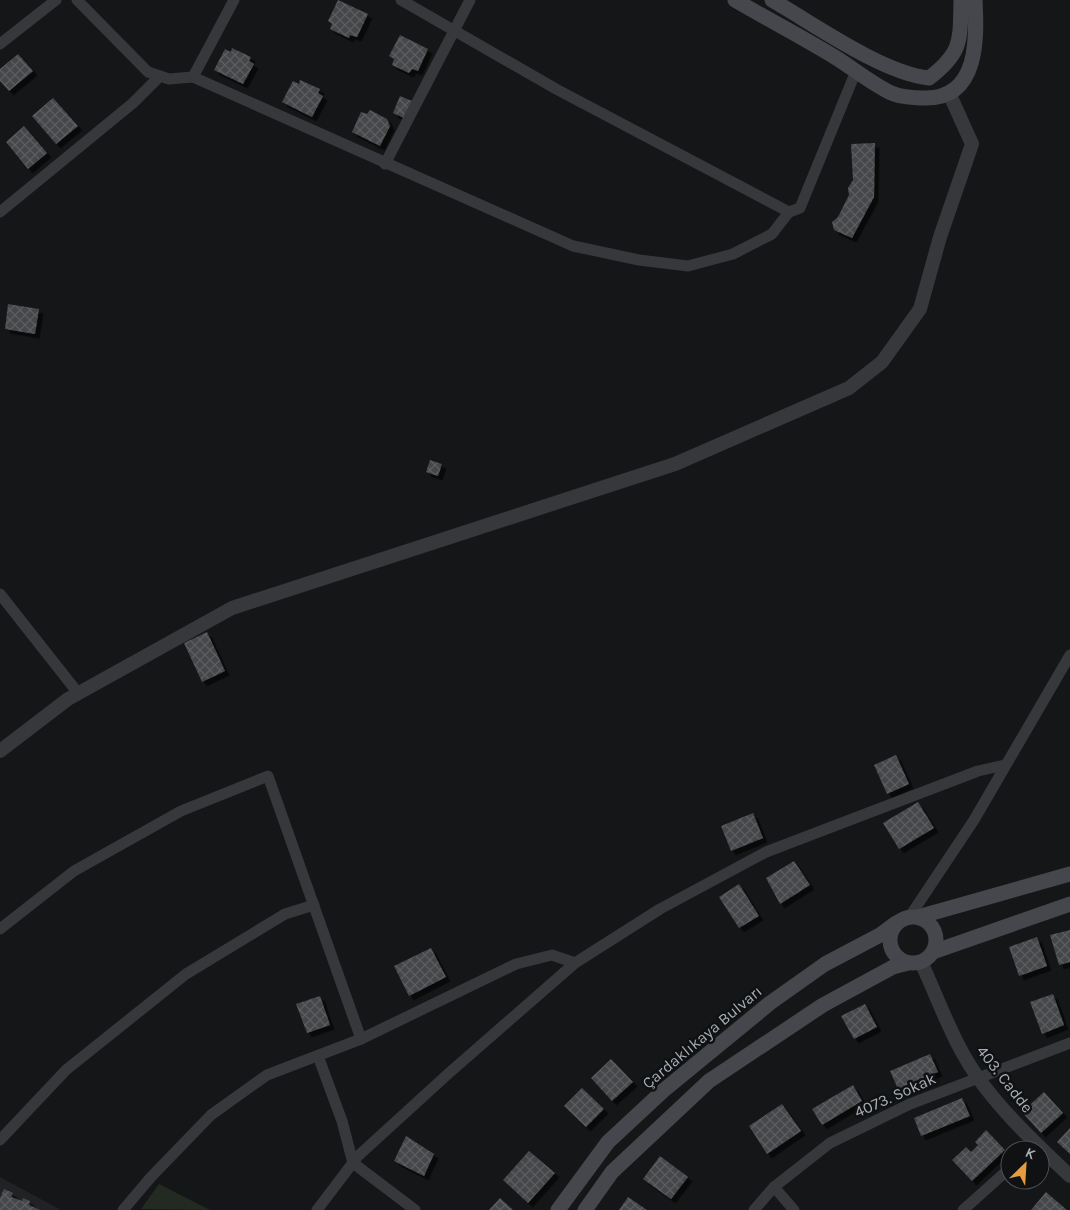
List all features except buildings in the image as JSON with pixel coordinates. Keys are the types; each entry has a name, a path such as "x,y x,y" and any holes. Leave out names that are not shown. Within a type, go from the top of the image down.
{"main road":[{"path":"735,0 890,93 916,98 937,98 949,93 964,79 972,63 977,41 975,0"},
{"path":"772,0 878,61 912,76 929,78 942,68 954,54 960,40 961,0"},
{"path":"914,962 897,957 890,944 892,930 896,923 1070,874"},
{"path":"584,1210 612,1172 709,1081 823,1005 892,967 914,962 933,952 1070,904"},
{"path":"914,917 931,924 935,931 936,938 933,952"},
{"name":"Çardaklıkaya Bulvarı","path":"558,1210 608,1142 686,1072 770,1003 825,964 880,935 896,923"}],"street":[{"path":"0,44 56,0"},
{"path":"76,0 148,72 169,79 193,77 573,246 639,260 688,266 733,254 772,234 789,212 800,208 856,71"},
{"path":"193,77 234,0"},
{"path":"401,0 556,89 789,212"},
{"path":"386,164 470,0"},
{"path":"0,212 133,103 160,76"},
{"path":"0,751 78,693 232,608 675,464 849,388 882,362 920,310 940,238 972,144 949,93"},
{"path":"0,594 78,693"},
{"path":"914,917 974,820 1070,655"},
{"path":"316,1210 353,1163 449,1073 575,963 660,909 766,852 978,771 1005,765"},
{"path":"0,929 74,871 181,811 268,776 361,1039"},
{"path":"0,1140 66,1070 186,974 285,914 314,905"},
{"path":"123,1210 211,1115 267,1075 361,1039 516,964 552,955 575,963"},
{"name":"403. Cadde","path":"914,962 965,1058 1028,1140"},
{"name":"4073. Sokak","path":"754,1210 774,1187 830,1143 910,1104 1070,1043"},
{"path":"318,1056 342,1120 353,1163 415,1210"},
{"name":"403. Cadde","path":"1050,1160 1070,1176"},
{"path":"963,1210 1000,1177"},
{"path":"774,1187 794,1210"}],"shaded area":[{"path":"0,1177 61,1210 0,1210"},
{"path":"159,1184 210,1210 141,1209"}]}
